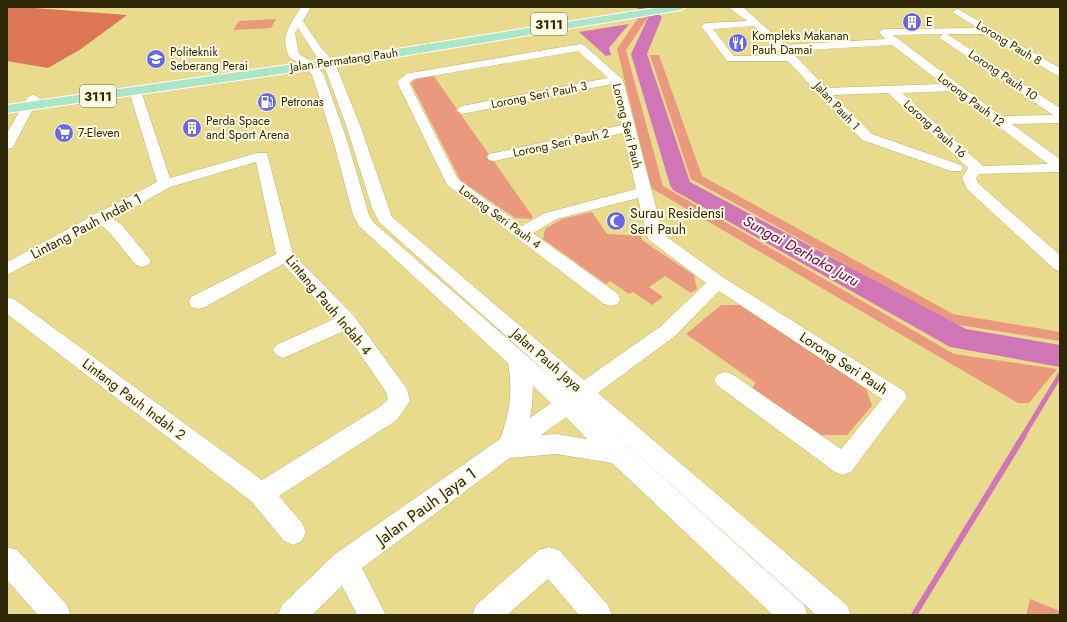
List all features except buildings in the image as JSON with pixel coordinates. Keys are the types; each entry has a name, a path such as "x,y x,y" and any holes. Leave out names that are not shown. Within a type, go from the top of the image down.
{"main road":[{"name":"Jalan Permatang Pauh","path":"330,66 661,8 681,7"},
{"name":"Jalan Permatang Pauh","path":"7,102 27,108 306,63 346,66 368,61 378,56 628,14"},
{"name":"Jalan Permatang Pauh","path":"27,108 306,63"},
{"path":"7,110 17,113 27,108"}],"street":[{"path":"306,7 290,33 291,46 313,43"},
{"name":"Jalan Pauh 1","path":"738,8 783,48 867,137 956,168"},
{"name":"Lorong Pauh 8","path":"958,12 1060,73"},
{"path":"298,21 330,66"},
{"path":"757,24 706,26 731,59 792,58"},
{"name":"Lorong Pauh 12","path":"989,31 884,32 894,42 1060,167"},
{"name":"Lorong Pauh 10","path":"945,37 1060,114"},
{"path":"783,48 894,42"},
{"name":"Jalan Pauh Jaya","path":"291,46 294,56 306,63 318,75 327,97 361,215 367,226 517,359 576,399 618,454 794,615"},
{"name":"Lorong Seri Pauh","path":"580,47 617,80 643,192 655,236 718,282 896,396 843,464 725,380"},
{"name":"Lorong Seri Pauh 4","path":"580,47 410,76 403,82 452,182 611,299"},
{"name":"Jalan Pauh Jaya","path":"330,66 353,125 385,219 576,399 837,615"},
{"name":"Lorong Seri Pauh 3","path":"462,110 617,80"},
{"path":"824,92 954,87"},
{"name":"Lorong Pauh 16","path":"891,89 979,170"},
{"path":"135,91 165,184"},
{"path":"7,145 27,108"},
{"path":"999,120 1060,119"},
{"name":"Lorong Seri Pauh 2","path":"494,157 628,128"},
{"name":"Lintang Pauh Indah 1","path":"7,269 100,217 165,184 262,156"},
{"name":"Lintang Pauh Indah 4","path":"261,494 389,413 398,401 396,389 347,321 285,256 262,156"},
{"path":"1060,167 979,170 972,171 969,178 972,186 1060,265"},
{"path":"522,234 551,216 643,192"},
{"path":"100,217 115,228 142,261"},
{"path":"198,302 285,256"},
{"path":"576,399 668,332 718,282"},
{"name":"Lintang Pauh Indah 2","path":"7,304 261,494 293,532"},
{"path":"283,350 347,321"},
{"path":"508,448 520,418 522,405 523,394 517,359"},
{"name":"Jalan Pauh Jaya 1","path":"292,615 345,564 576,399"},
{"path":"508,448 526,445 556,444 618,454"},
{"path":"7,560 57,615"},
{"path":"486,615 549,560 598,615"},
{"path":"345,564 372,615"}],"shaded area":[{"path":"7,7 127,15 81,49 48,68 7,61"},
{"path":"648,17 626,50 663,186 954,354 1057,369 1029,403 1018,403 651,188 617,49 638,18"},
{"path":"276,19 271,28 233,30 239,21"},
{"path":"629,24 609,48 611,55 606,56 579,32"},
{"path":"650,55 659,55 702,176 953,314 1060,332 1060,341 953,324 691,179"},
{"path":"433,75 533,217 531,219 515,218 461,181 411,83 417,78"},
{"path":"592,212 607,234 641,236 642,240 694,275 697,289 691,293 665,276 649,287 663,297 652,305 633,292 629,294 610,281 606,284 543,239 545,229 562,219"},
{"path":"721,305 741,305 866,388 872,406 847,435 820,435 752,388 756,383 686,334"},
{"path":"1030,599 1060,611 1060,615 1026,615"}],"waterway":[{"name":"Sungai Derhaka Juru","path":"643,7 655,17 639,54 681,185 960,339 1060,356"},
{"path":"1023,436 1060,375"},
{"path":"914,615 1024,435"}],"place":[{"name":"E","path":"912,22"},
{"name":"Kompleks Makanan Pauh Damai","path":"738,43"},
{"name":"Politeknik Seberang Perai","path":"156,59"},
{"name":"Petronas","path":"267,102"},
{"name":"Perda Space and Sport Arena","path":"192,128"},
{"name":"7-Eleven","path":"64,133"},
{"name":"Surau Residensi Seri Pauh","path":"616,221"}]}
